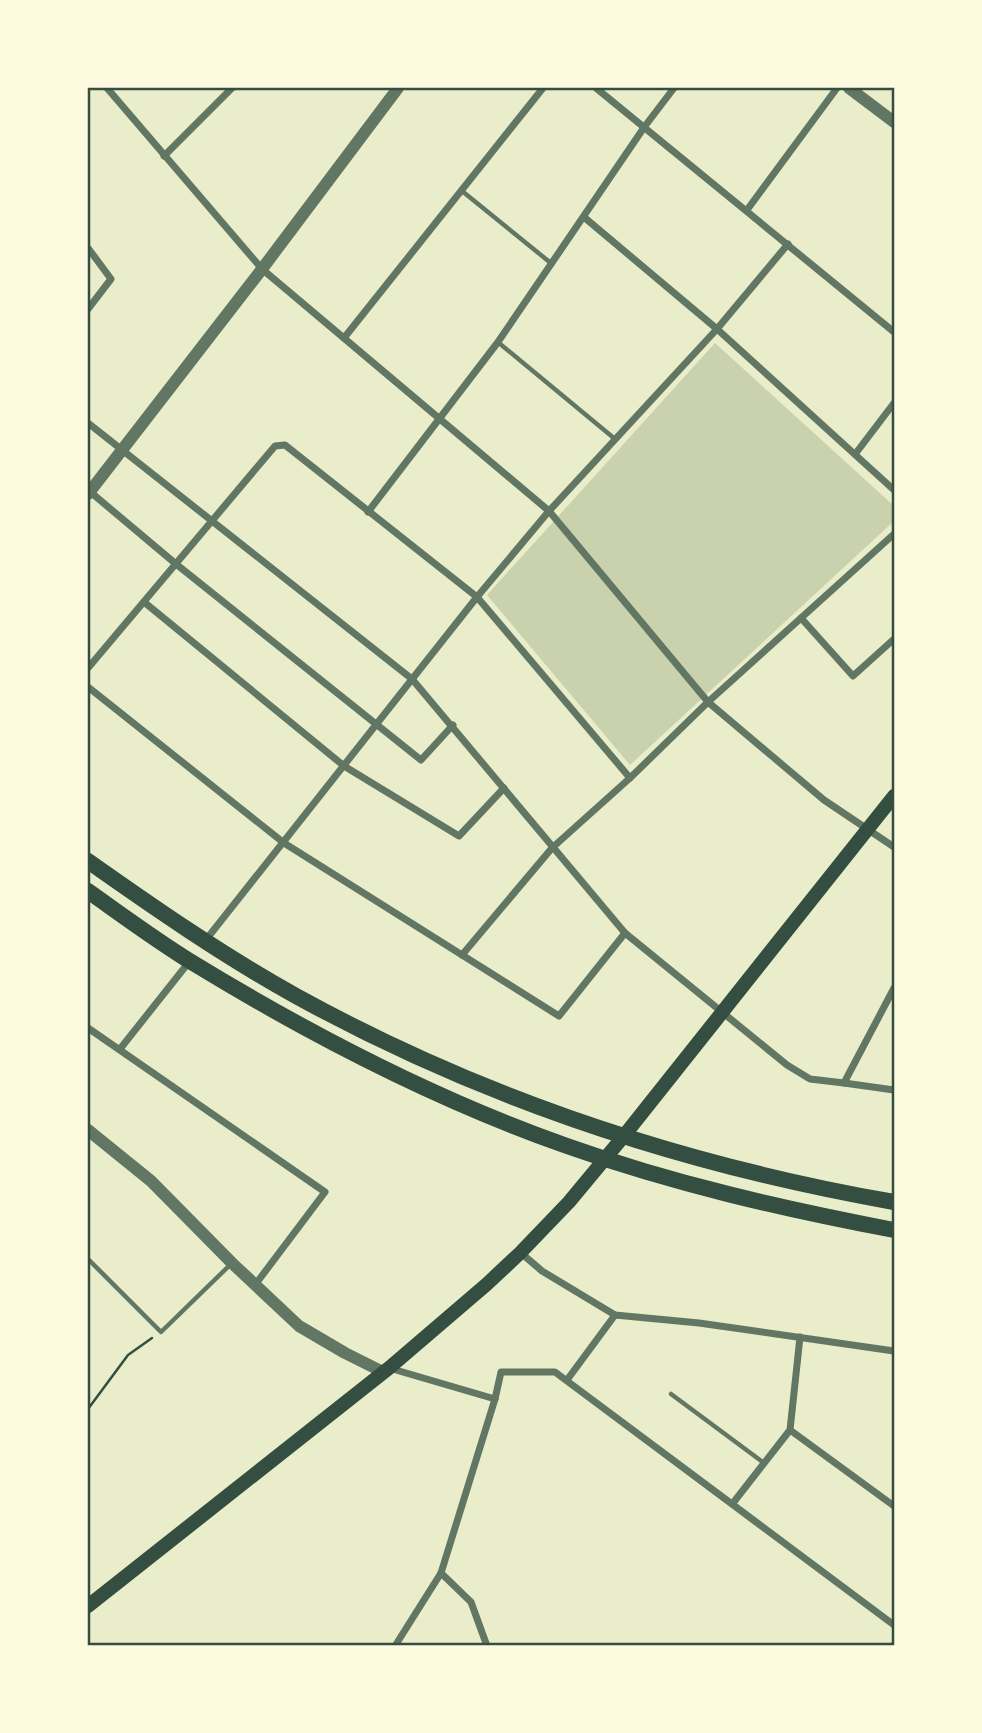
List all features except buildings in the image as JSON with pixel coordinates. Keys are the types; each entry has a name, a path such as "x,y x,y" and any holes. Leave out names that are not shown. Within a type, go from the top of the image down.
{"highway":[{"path":"88,861 204,942 296,996 395,1047 506,1095 663,1150 832,1191 894,1202"},
{"path":"88,891 190,961 282,1016 384,1069 492,1117 605,1160 733,1196 894,1230"}],"main road":[{"path":"88,1606 386,1370 488,1284 520,1253 605,1160 894,796"}],"street":[{"path":"107,88 262,269 549,511 708,702 824,800 894,848"},
{"path":"164,156 232,88"},
{"path":"398,88 262,269 88,492 421,760 453,725"},
{"path":"344,338 543,88"},
{"path":"596,88 894,331"},
{"path":"368,512 498,342 585,218 645,126 674,88"},
{"path":"747,210 838,88"},
{"path":"849,88 894,122"},
{"path":"585,218 717,329 894,490"},
{"path":"204,942 477,597 549,511 717,329 788,244"},
{"path":"88,248 111,279 88,309"},
{"path":"856,453 894,403"},
{"path":"88,423 412,679 625,933 787,1065 810,1079 894,1090"},
{"path":"88,668 275,446 285,445 477,597 630,778"},
{"path":"462,955 552,848 894,534"},
{"path":"144,602 344,766 459,836 504,788"},
{"path":"801,618 853,676 894,639"},
{"path":"88,687 284,843 559,1016 625,933"},
{"path":"120,1049 190,961"},
{"path":"844,1083 894,988"},
{"path":"88,1028 325,1192 255,1285"},
{"path":"88,1130 150,1181 299,1326 345,1353 386,1370 495,1399"},
{"path":"520,1253 542,1271 615,1315 699,1323 894,1351"},
{"path":"567,1380 615,1315"},
{"path":"733,1503 790,1430 800,1337"},
{"path":"395,1646 441,1573 501,1372 555,1372 894,1625"},
{"path":"790,1430 894,1506"},
{"path":"441,1573 471,1602 487,1646"}],"lane":[{"path":"461,190 552,264"},
{"path":"498,342 615,439"},
{"path":"88,1259 161,1332 232,1263"},
{"path":"671,1394 764,1463"}],"path":[{"path":"88,1409 128,1355 161,1332"}],"green space":[{"path":"715,343 894,506 894,521 630,765 487,595"}]}
